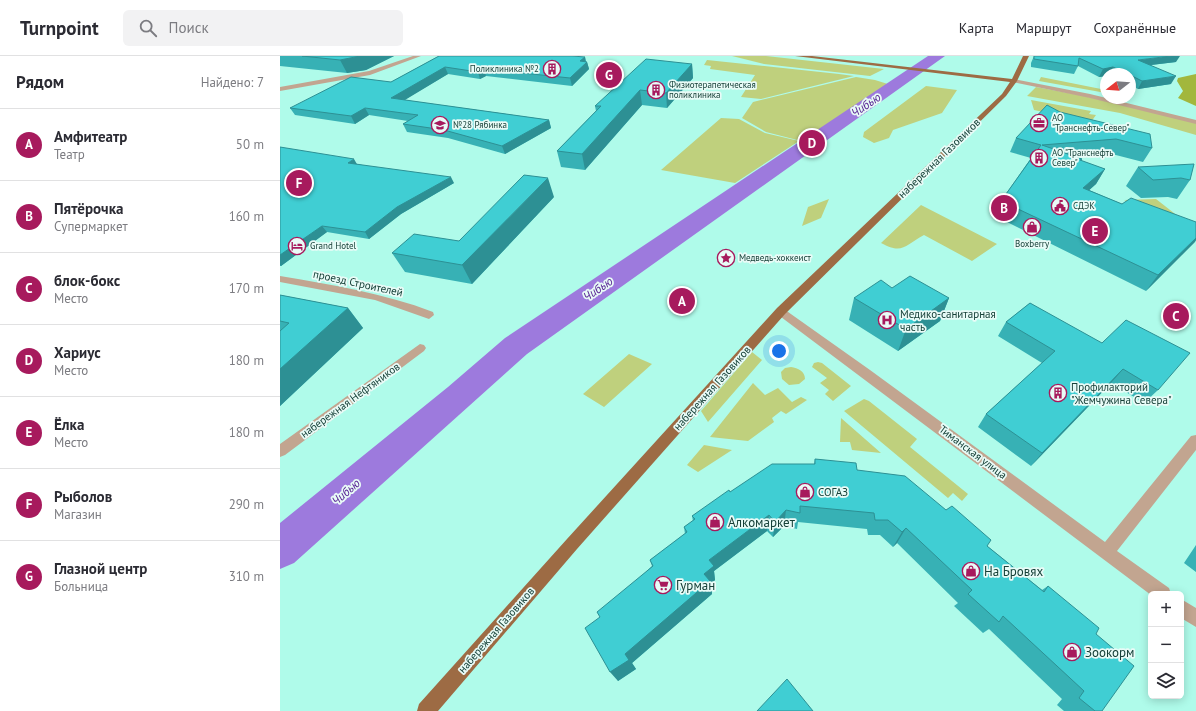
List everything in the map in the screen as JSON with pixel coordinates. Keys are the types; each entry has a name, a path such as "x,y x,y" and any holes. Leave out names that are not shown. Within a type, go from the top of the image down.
{"main road":[{"path":"798,56 895,66 1014,81"},
{"name":"набережная Газовиков","path":"426,711 572,544 781,311 1004,95 1014,81 1026,56"}],"street":[{"path":"280,89 370,73 418,56"},
{"path":"1014,81 1097,98 1196,122"},
{"name":"проезд Строителей","path":"280,279 377,298 410,306 429,315"},
{"name":"Тиманская улица","path":"781,311 1159,591"},
{"name":"набережная Нефтяников","path":"280,452 420,348"},
{"path":"1107,552 1196,440"},
{"path":"1184,609 1196,619"}],"green space":[{"path":"732,56 766,56 884,69 870,76 764,64"},
{"path":"707,60 854,76 761,99 741,97 755,75 710,69 711,66 704,65"},
{"path":"1196,74 1196,106 1178,98 1183,91 1177,81 1178,78"},
{"path":"856,77 875,80 891,85 805,142 766,132 742,118 753,102"},
{"path":"1041,77 1100,89 1100,92 1039,81"},
{"path":"926,86 957,90 942,113 893,130 889,138 874,143 863,137 864,132"},
{"path":"1036,87 1084,96 1100,100 1100,104 1117,104 1196,123 1196,135 1120,113 1027,96"},
{"path":"1031,100 1091,111 1089,114 1096,115 1091,122 1034,110"},
{"path":"721,118 739,119 765,133 799,141 735,183 661,170"},
{"path":"829,199 821,218 802,226 808,207"},
{"path":"1156,199 1179,217 1170,216 1124,200"},
{"path":"921,205 997,244 972,261 924,235 908,245 899,248 888,247 881,243"},
{"path":"752,352 762,360 708,422 701,411"},
{"path":"629,354 652,364 604,407 583,394"},
{"path":"814,363 822,363 851,386 833,401 825,394 829,390 820,383 827,378 812,367"},
{"path":"791,367 799,369 805,376 805,379 799,384 789,385 782,379 781,372 785,368"},
{"path":"753,383 765,395 778,388 792,402 801,397 807,400 786,414 781,411 772,418 774,422 748,441 710,437"},
{"path":"864,399 869,401 917,439 910,447 968,494 962,501 953,493 948,498 844,411"},
{"path":"841,418 881,453 852,450 850,442 840,442"},
{"path":"704,445 732,450 698,472 687,465"},
{"path":"378,475 359,503 335,512 352,489"}],"building":[{"path":"302,56 360,56 340,60"},
{"path":"439,56 572,56 585,57 580,61 587,62 570,78 484,69 478,72 445,67 391,98 549,120 502,146 444,130 403,124 418,115 365,108 351,116 290,108 351,77 391,82"},
{"path":"1034,56 1171,56 1138,60 1176,76 1142,81 1136,78 1136,68 1101,68 1079,58 1078,66 1034,59"},
{"path":"646,59 692,64 666,93 640,90 582,154 557,151 601,106 595,106"},
{"path":"1047,105 1060,112 1150,134 1152,148 1116,139 1042,145 1105,169 1083,188 1122,204 1131,198 1196,222 1196,238 1158,275 1001,201 1041,145 1016,138"},
{"path":"280,147 354,159 348,163 451,177 397,207 365,232 322,226 280,255"},
{"path":"1194,164 1190,180 1181,178 1153,180 1138,167"},
{"path":"524,175 548,178 462,265 392,253 414,234 459,241"},
{"path":"910,276 949,298 906,329 854,298 881,280 892,288"},
{"path":"280,295 348,308 280,369 280,331 289,323 280,321"},
{"name":"Профилакторий \"Жемчужина Севера\"","path":"1030,303 1102,343 1126,320 1190,353 1158,390 1123,369 1042,453 986,414 1055,351 1006,322"},
{"path":"815,459 856,463 857,470 905,476 946,510 952,506 991,540 987,546 1044,592 1048,586 1099,628 1096,634 1134,666 1102,711 1095,711 1079,698 1084,691 1003,616 999,622 968,594 972,590 906,528 902,532 888,520 875,520 874,513 800,506 800,513 786,510 775,522 769,515 709,560 714,566 704,574 710,581 625,654 629,660 610,672 585,628 600,617 597,612 653,566 650,560 687,532 684,527 695,519 692,516 729,490 730,492 772,464 815,464"},
{"path":"787,679 813,711 757,711"}],"waterway":[{"name":"Чибью","path":"280,549 460,396 516,346 938,56"}],"place":[{"name":"Поликлиника №2","path":"552,69"},
{"name":"Глазной центр","path":"609,75"},
{"name":"Физиотерапетическая поликлиника","path":"656,90"},
{"name":"АО \"Транснефть-Север\"","path":"1039,123"},
{"name":"№28 Рябинка","path":"440,125"},
{"name":"Хариус","path":"812,143"},
{"name":"АО \"Транснефть Север\"","path":"1039,158"},
{"name":"Рыболов","path":"299,183"},
{"name":"СДЭК","path":"1060,206"},
{"name":"Пятёрочка","path":"1004,208"},
{"name":"Boxberry","path":"1032,227"},
{"name":"Ёлка","path":"1095,231"},
{"name":"Grand Hotel","path":"297,246"},
{"name":"Медведь-хоккеист","path":"726,258"},
{"name":"Амфитеатр","path":"682,301"},
{"name":"блок-бокс","path":"1176,316"},
{"name":"Медико-санитарная часть","path":"887,320"},
{"name":"Профилакторий \"Жемчужина Севера\"","path":"1058,393"},
{"name":"СОГАЗ","path":"805,492"},
{"name":"Алкомаркет","path":"715,522"},
{"name":"На Бровях","path":"971,571"},
{"name":"Гурман","path":"663,585"},
{"name":"Зоокорм","path":"1072,652"}]}
